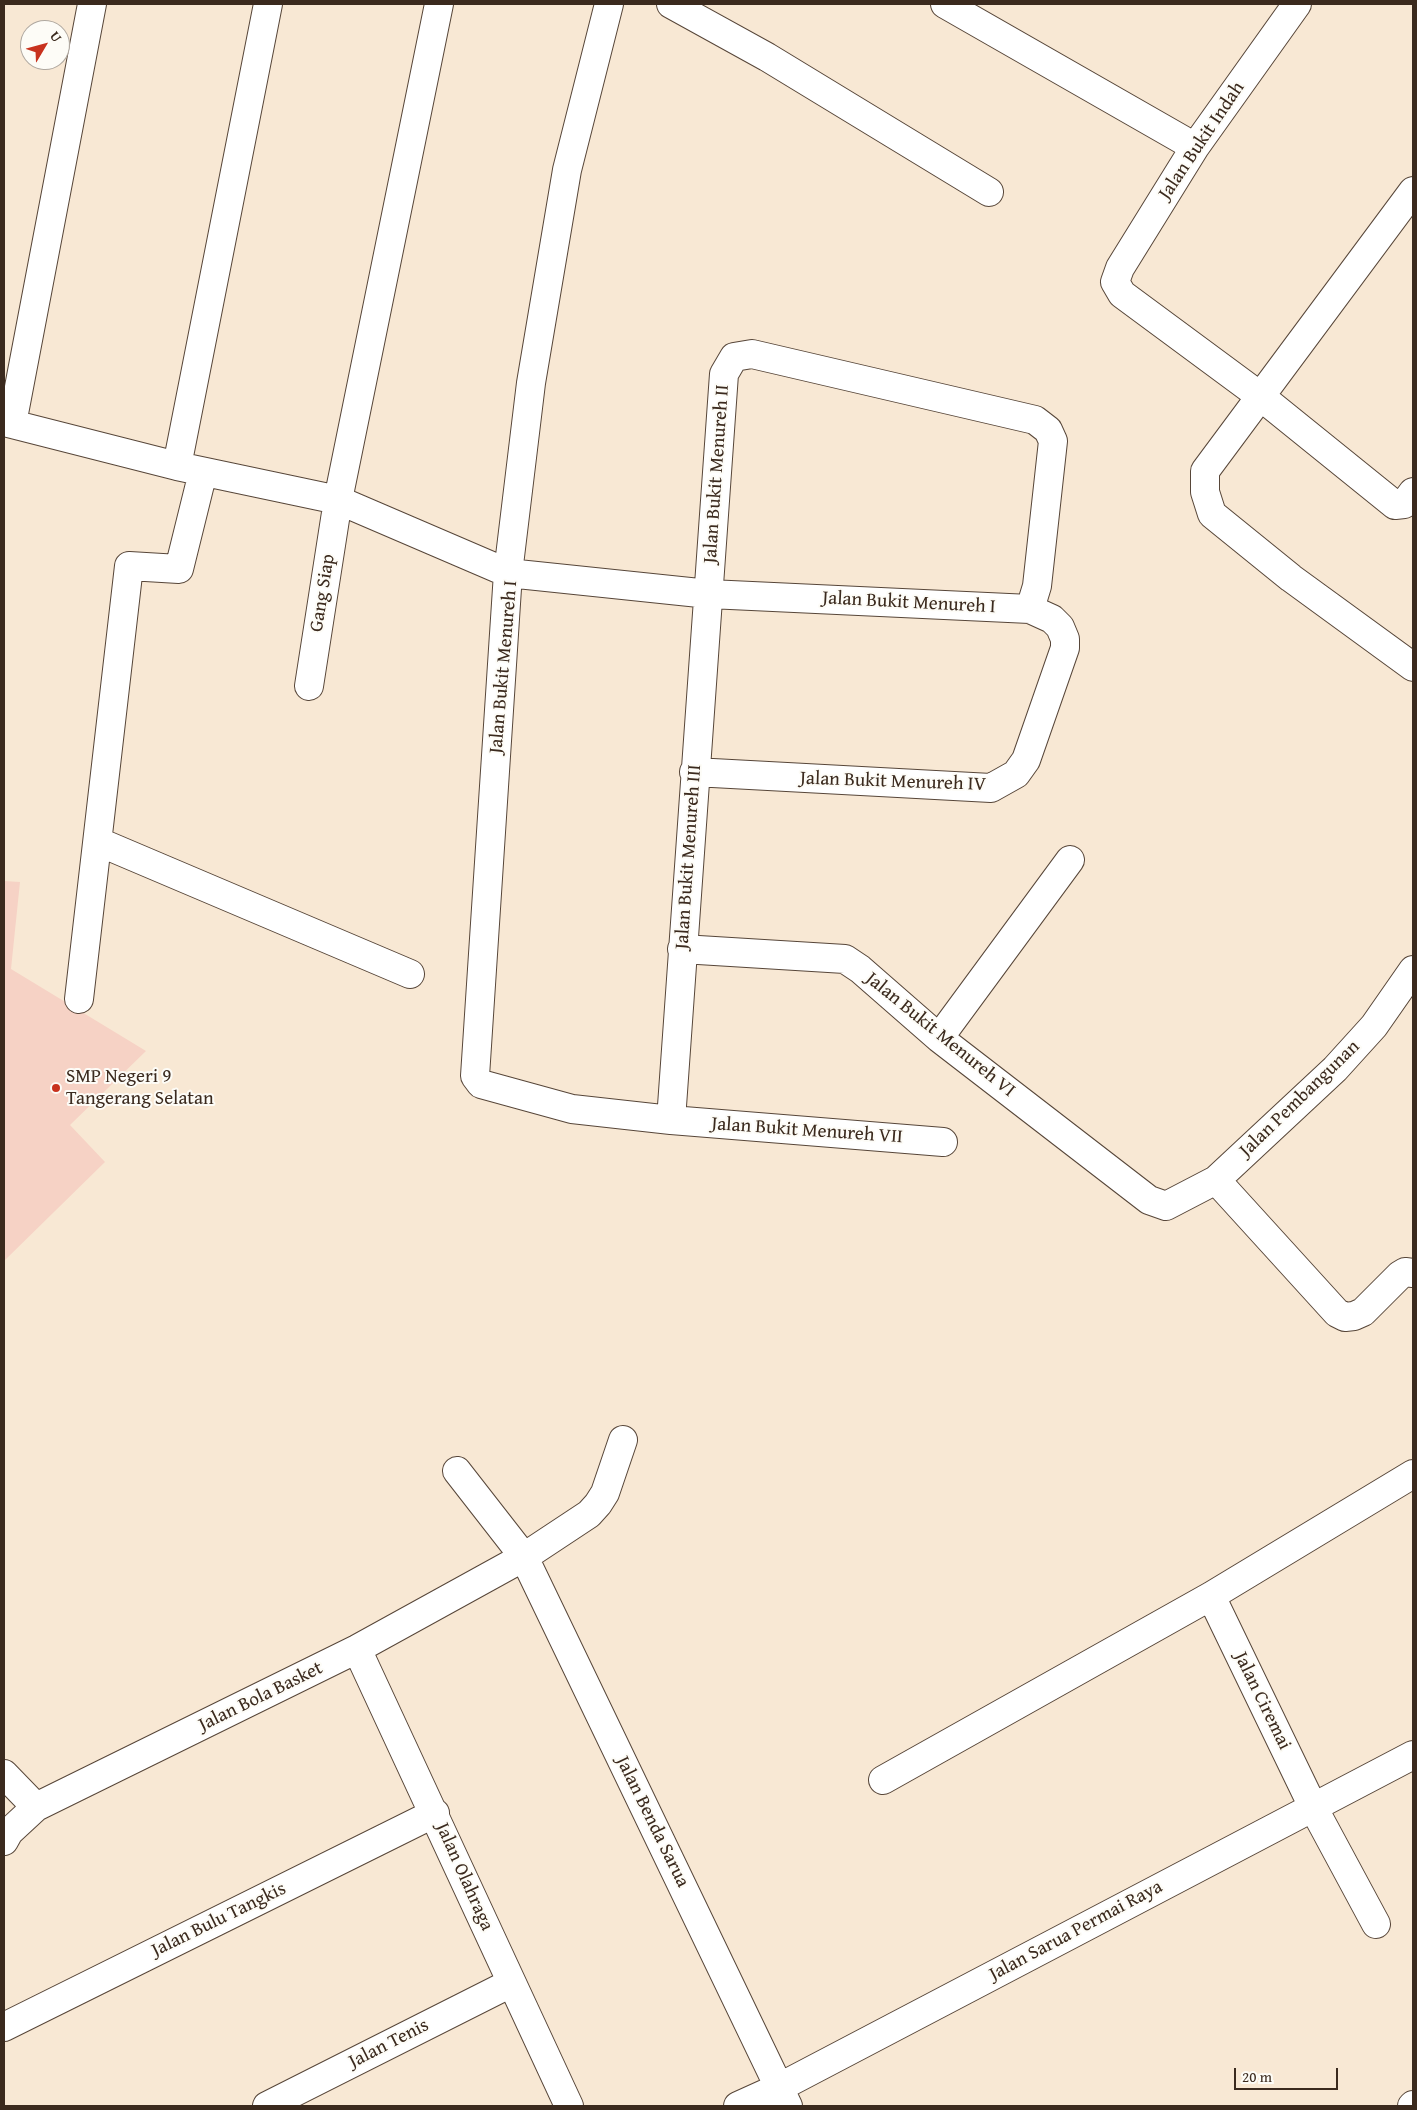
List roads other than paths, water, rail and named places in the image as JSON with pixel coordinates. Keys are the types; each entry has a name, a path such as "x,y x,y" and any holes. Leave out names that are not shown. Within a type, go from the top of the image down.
{"street":[{"path":"92,4 8,423 190,469 338,500 508,573 531,383 566,170 609,4"},
{"path":"80,999 129,566 179,568 190,469 268,4"},
{"name":"Gang Siap","path":"309,686 338,500 439,4"},
{"path":"671,4 767,57 989,192"},
{"path":"945,4 1195,148"},
{"name":"Jalan Bukit Indah","path":"1260,396 1122,294 1115,282 1120,268 1195,148 1297,4"},
{"path":"1413,192 1205,470 1205,492 1212,514 1291,578 1413,667"},
{"name":"Jalan Bukit Menureh II","path":"710,594 724,374 734,357 752,354 1035,420 1048,430 1052,441 1037,586 1030,609"},
{"path":"1260,396 1395,505 1404,504 1413,492"},
{"name":"Jalan Bukit Menureh I","path":"671,1120 572,1109 481,1084 475,1076 508,573 710,594 1030,609"},
{"name":"Jalan Bukit Menureh III","path":"671,1120 694,772 710,594"},
{"name":"Jalan Bukit Menureh IV","path":"694,772 991,788 1004,782 1016,774 1026,760 1065,648 1060,627 1052,620 1030,609"},
{"path":"99,842 410,974"},
{"path":"939,1038 1070,860"},
{"name":"Jalan Bukit Menureh VI","path":"682,949 845,958 939,1038 1148,1200 1166,1206"},
{"name":"Jalan Pembangunan","path":"1166,1206 1216,1180 1335,1069 1374,1026 1413,970"},
{"name":"Jalan Bukit Menureh VII","path":"671,1120 943,1142"},
{"path":"1216,1180 1338,1313 1345,1317 1363,1312 1400,1275 1405,1272 1413,1273"},
{"name":"Jalan Bola Basket","path":"4,1841 9,1832 36,1807 357,1649 524,1557 589,1514 598,1504 606,1493 623,1440"},
{"name":"Jalan Benda Sarua","path":"457,1471 524,1557 784,2096"},
{"path":"883,1780 1210,1596 1413,1474"},
{"name":"Jalan Ciremai","path":"1210,1596 1313,1807 1376,1924"},
{"name":"Jalan Olahraga","path":"357,1649 570,2106"},
{"name":"Jalan Sarua Permai Raya","path":"738,2106 784,2096 1313,1807 1413,1755"},
{"path":"4,1774 36,1807"},
{"name":"Jalan Bulu Tangkis","path":"4,2027 435,1813"},
{"name":"Jalan Tenis","path":"267,2106 511,1982"}],"place":[{"name":"SMP Negeri 9 Tangerang Selatan","path":"56,1088"}]}
